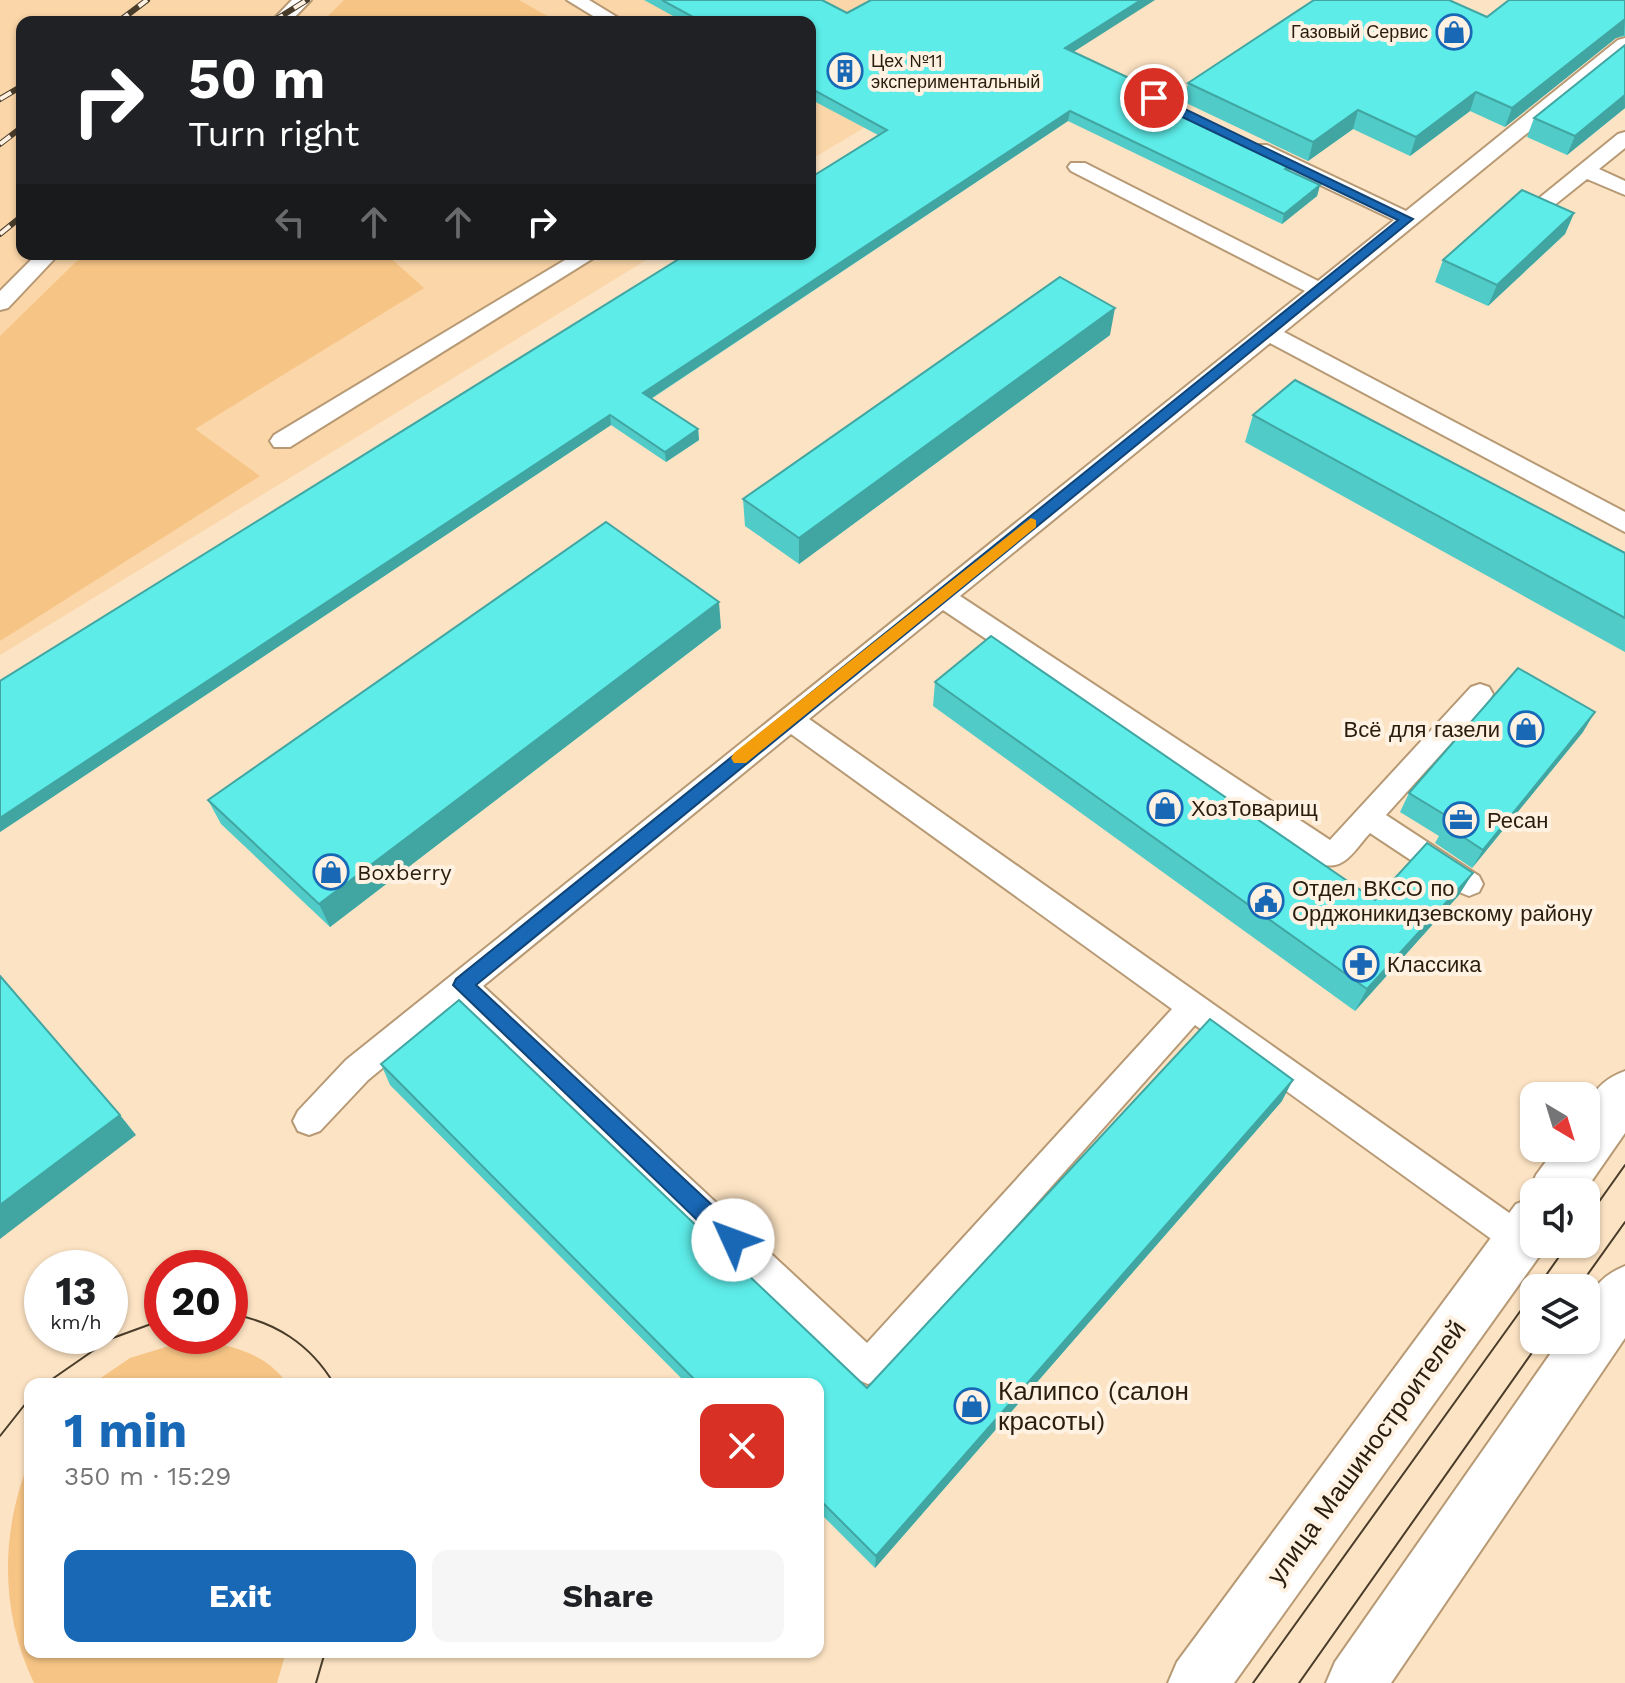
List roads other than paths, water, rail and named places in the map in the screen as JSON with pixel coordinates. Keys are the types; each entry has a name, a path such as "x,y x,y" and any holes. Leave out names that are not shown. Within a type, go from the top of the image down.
{"main road":[{"path":"1564,1178 1625,1093"},
{"name":"улица Машиностроителей","path":"1198,1683 1520,1240"},
{"path":"1356,1683 1625,1292"}],"lane":[{"path":"286,16 302,0"},
{"path":"576,0 605,16"},
{"path":"309,1121 357,1070 1625,44"},
{"path":"1545,203 1625,138"},
{"path":"1238,139 1407,219"},
{"path":"1078,167 1319,290"},
{"path":"1585,170 1625,189"},
{"path":"0,303 43,260"},
{"path":"282,441 570,260"},
{"path":"1267,332 1625,523"},
{"path":"941,596 1332,856 1480,694"},
{"path":"789,719 1193,1006 1520,1225"},
{"path":"1367,817 1469,884"},
{"path":"462,985 868,1367 1193,1006"}],"tram line":[{"path":"1600,1200 1625,1165"},
{"path":"1588,1274 1625,1222"},
{"path":"1547,1274 1558,1258"},
{"path":"1253,1683 1520,1311"},
{"path":"248,1318 290,1337 314,1358 330,1378"},
{"path":"54,1378 110,1339 144,1327"},
{"path":"1299,1683 1531,1354"},
{"path":"0,1436 24,1406"},
{"path":"316,1683 323,1658"}],"railway":[{"path":"126,16 147,0"},
{"path":"282,16 307,0"},
{"path":"0,99 16,90"},
{"path":"0,144 16,132"},
{"path":"0,234 16,221"}],"place":[{"name":"Газовый Сервис","path":"1454,32"},
{"name":"Цех №11 экспериментальный","path":"845,71"},
{"name":"Всё для газели","path":"1526,729"},
{"name":"ХозТоварищ","path":"1165,808"},
{"name":"Ресан","path":"1461,820"},
{"name":"Boxberry","path":"331,872"},
{"name":"Отдел ВКСО по Орджоникидзевскому району","path":"1266,901"},
{"name":"Классика","path":"1361,964"},
{"name":"Калипсо (салон красоты)","path":"972,1406"}]}
